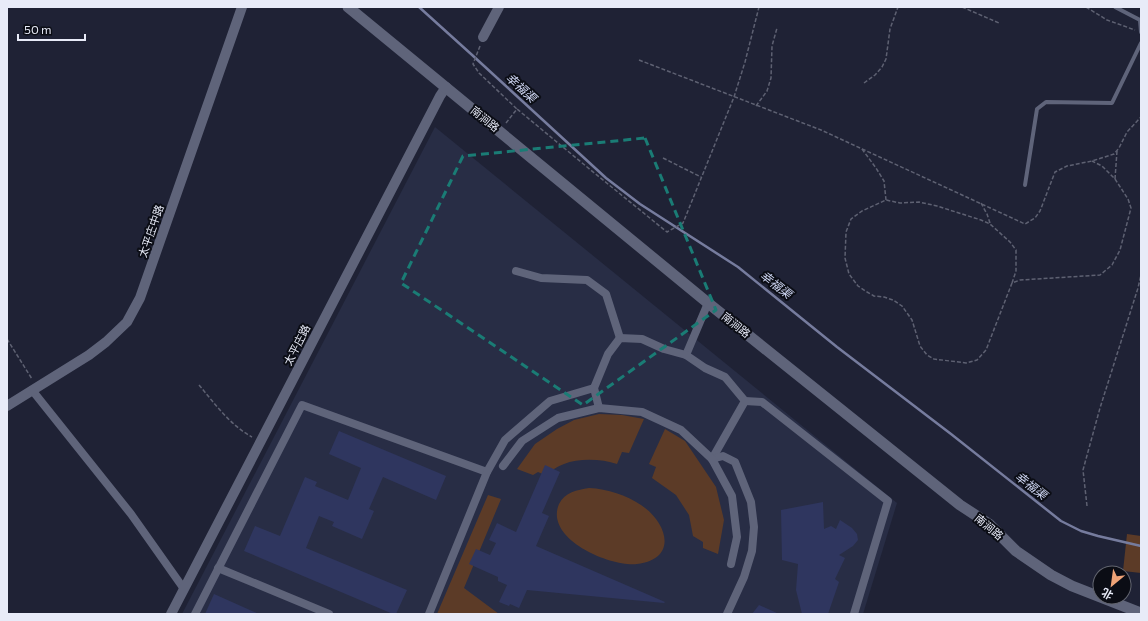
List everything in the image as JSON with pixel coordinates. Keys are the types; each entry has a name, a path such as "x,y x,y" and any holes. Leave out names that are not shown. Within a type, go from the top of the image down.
{"main road":[{"name":"南涧路","path":"348,7 708,303 960,505 989,524 1016,551 1051,575 1072,586 1141,613"}],"street":[{"name":"太平庄中路","path":"7,406 89,355 106,342 127,322 140,298 242,7"},
{"path":"484,37 499,7"},
{"name":"太平庄路","path":"171,614 436,103 446,87"},
{"path":"516,271 541,278 587,280 606,294 620,338"},
{"path":"686,355 708,303"},
{"path":"620,338 642,339 664,349 686,355 705,368 725,377 745,401 762,402 888,501 854,614"},
{"path":"599,408 594,388 608,354 620,338"},
{"path":"429,614 487,472 504,440 550,401 594,388"},
{"path":"35,389 131,514 184,588"},
{"path":"712,459 745,401"},
{"path":"195,614 302,405 487,472"},
{"path":"503,466 522,441 558,418 599,408 642,412 681,430 712,459 732,496 737,537 731,564"},
{"path":"712,459 723,456 735,462 751,502 754,526 752,551 744,577 728,614"},
{"path":"218,568 329,614"}],"lane":[{"path":"1115,7 1140,20 1141,32"},
{"path":"1025,185 1038,109 1046,102 1112,103 1141,43"}],"path":[{"path":"478,52 473,64 479,73 517,109 667,232 683,223 734,97 745,62 759,7"},
{"path":"864,83 875,75 886,60 890,29 898,7"},
{"path":"962,7 999,23"},
{"path":"1086,7 1107,20 1141,32"},
{"path":"756,106 767,91 771,78 772,46 777,28"},
{"path":"639,60 821,130 1025,224 1035,218 1040,211 1055,172 1068,166 1092,161 1114,154 1117,151"},
{"path":"499,131 517,109"},
{"path":"1115,179 1117,151 1127,132 1141,117"},
{"path":"862,149 884,181 886,200"},
{"path":"663,158 701,177"},
{"path":"1012,283 1020,280 1100,274 1112,265 1120,250 1131,208 1128,199 1115,179 1102,166 1092,161"},
{"path":"886,200 900,203 919,202 937,206 990,224 1010,242 1016,250 1016,271 1012,283 986,350 977,360 966,364 934,359 927,355 920,346 912,320 902,306 893,300 874,296 867,292 858,286 849,274 845,258 846,232 851,219 862,211 886,200"},
{"path":"980,203 987,214 990,224"},
{"path":"1087,506 1082,470 1141,275"},
{"path":"7,339 35,389"},
{"path":"199,385 233,424 260,442"}],"highlighted area":[{"path":"645,138 716,310 583,405 401,283 463,156"}],"shaded area":[{"path":"435,127 897,503 863,614 182,614"},
{"path":"599,414 622,415 644,419 629,453 622,452 617,464 598,460 576,461 562,465 545,475 538,472 533,475 517,469 535,444 557,429 574,420"},
{"path":"665,429 685,441 716,487 724,520 718,554 703,548 703,542 693,536 689,515 676,495 652,478 656,467 649,464"},
{"path":"589,488 610,491 623,495 635,501 650,512 662,530 664,539 664,548 659,555 650,561 637,564 625,564 596,556 570,539 561,529 557,517 559,504 568,494"},
{"path":"488,495 501,499 464,588 499,614 437,614"},
{"path":"1127,534 1141,536 1141,573 1132,572 1132,565 1124,565"}],"building":[{"path":"339,431 446,476 436,500 383,477 369,509 374,511 362,539 332,526 334,522 319,516 306,548 407,590 396,614 244,551 255,526 280,536 305,477 317,482 315,486 348,500 361,468 329,454"},
{"path":"545,465 560,472 542,513 549,516 536,546 665,602 664,603 527,590 519,608 510,604 509,606 499,602 507,585 498,581 498,577 469,564 476,549 490,555 496,543 489,540 497,523 516,532"},
{"path":"823,502 824,529 831,526 836,529 840,520 852,528 857,534 858,540 853,546 839,555 845,558 835,579 839,582 828,614 802,614 796,590 798,564 782,560 781,510"},
{"path":"214,594 259,614 205,614"},
{"path":"759,605 779,614 752,614"}],"waterway":[{"name":"幸福渠","path":"419,7 606,178 640,204 738,267 837,347 951,434 1061,521 1081,531 1141,546"}]}
